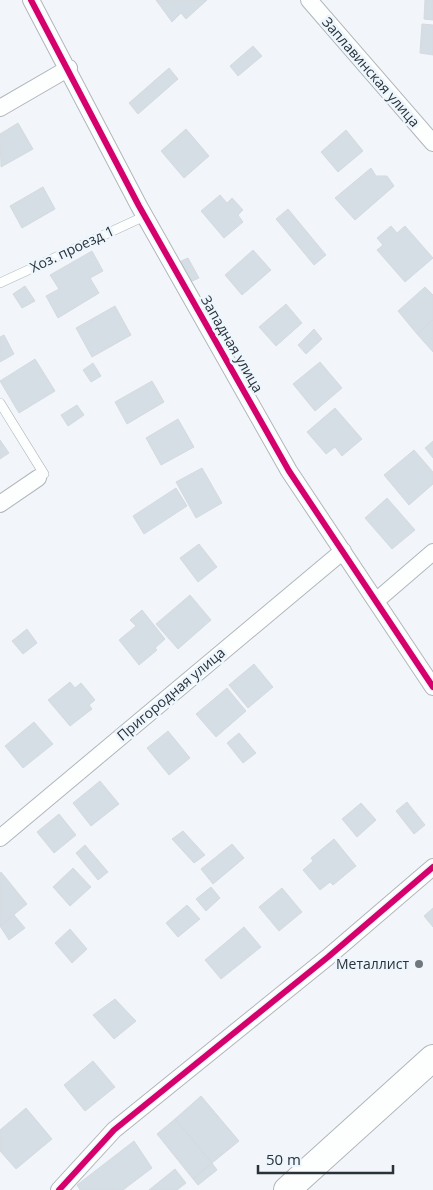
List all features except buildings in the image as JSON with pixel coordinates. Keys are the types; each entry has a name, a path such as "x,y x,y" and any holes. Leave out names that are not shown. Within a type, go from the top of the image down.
{"main road":[{"path":"286,1190 433,1058"}],"street":[{"name":"Западная улица","path":"31,0 69,68 145,216 289,471 433,687"},
{"name":"Заплавинская улица","path":"309,0 433,143"},
{"path":"0,108 69,68"},
{"path":"0,504 41,476"},
{"name":"Пригородная улица","path":"0,838 343,551"},
{"path":"376,601 433,552"},
{"path":"59,1190 114,1130 328,958 433,867"}],"lane":[{"name":"Хоз. проезд 1","path":"0,283 145,216"},
{"path":"0,403 41,476"}],"cycle path":[{"path":"31,0 139,206 289,471 433,687"},
{"path":"59,1190 114,1130 328,957 433,867"}],"place":[{"name":"Металлист","path":"419,964"}]}
